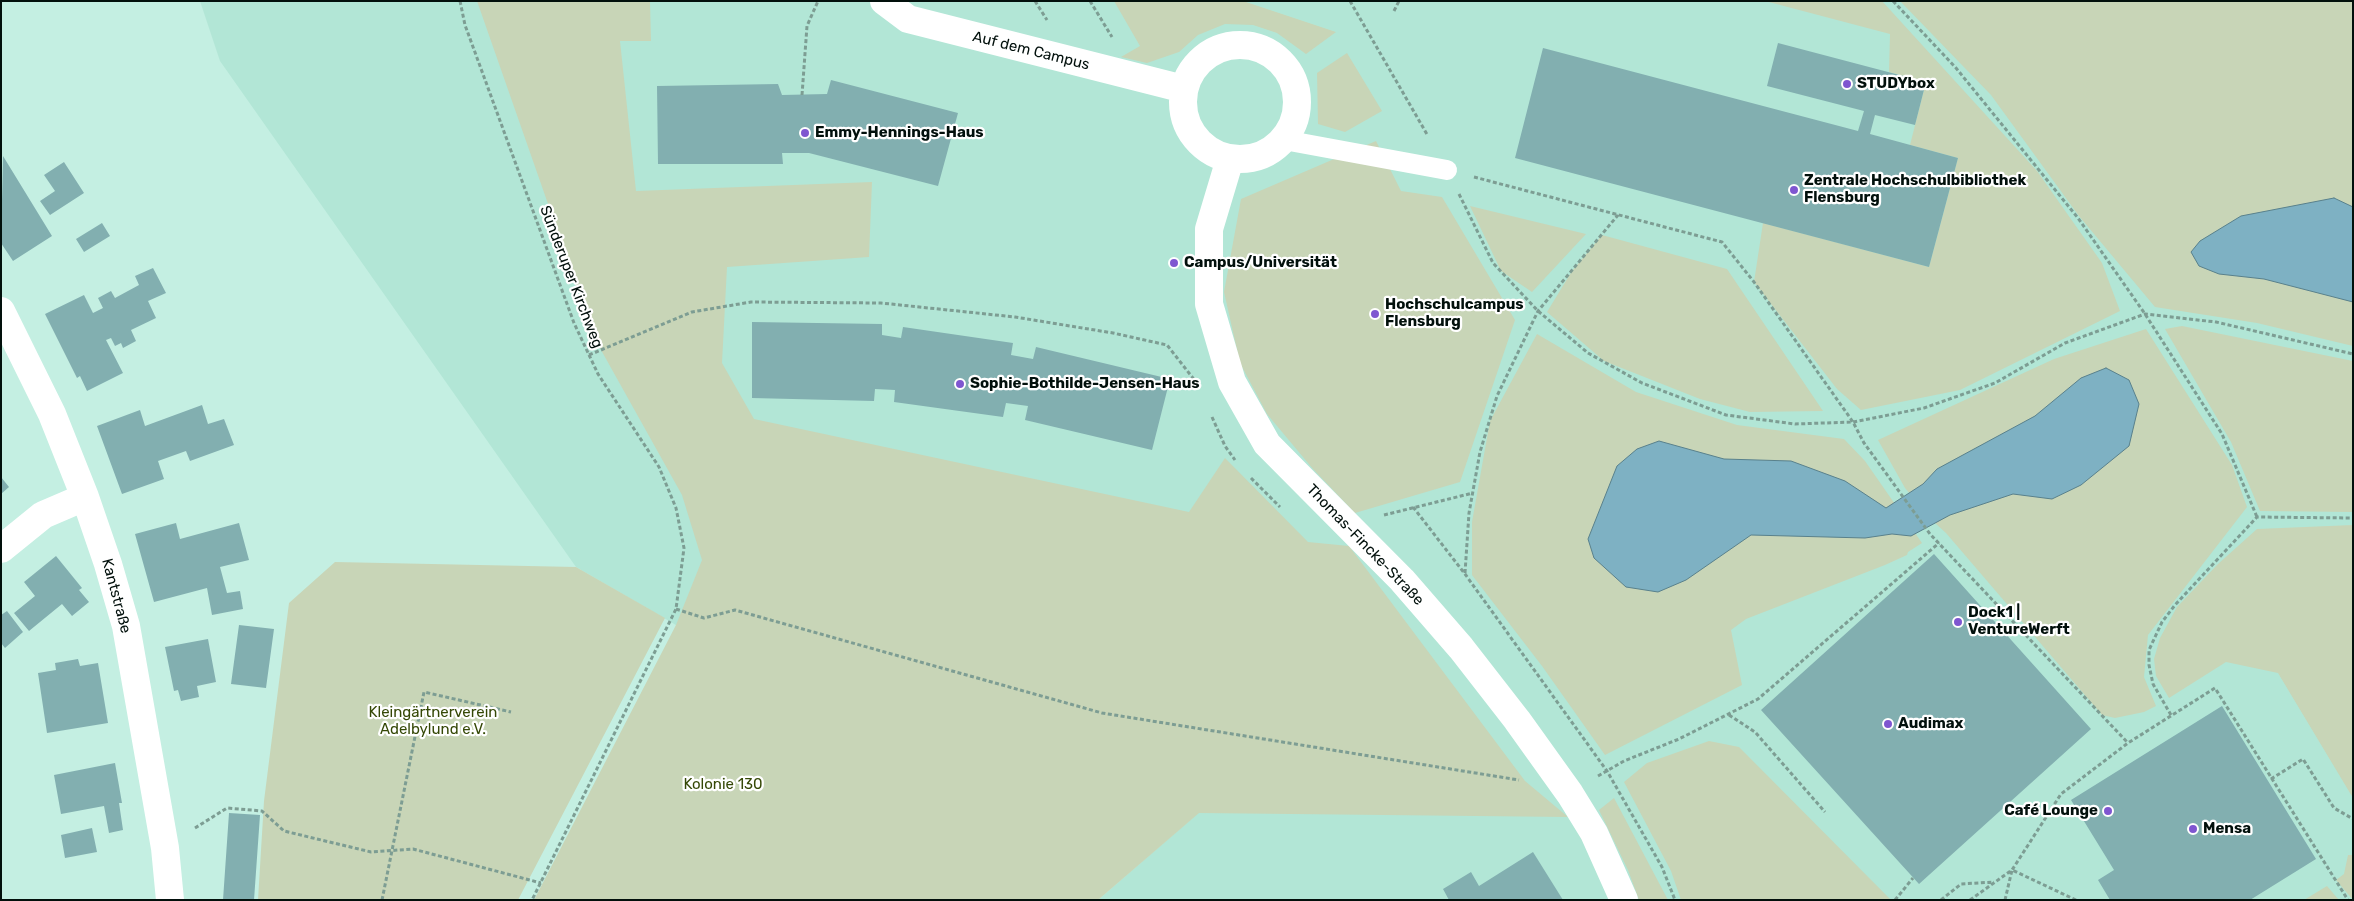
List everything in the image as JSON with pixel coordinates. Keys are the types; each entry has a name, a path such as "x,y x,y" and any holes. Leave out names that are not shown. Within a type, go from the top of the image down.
{"street":[{"name":"Auf dem Campus","path":"884,1 908,19 1184,89"},
{"path":"1249,45 1276,56 1289,71 1296,90 1298,110 1294,123 1284,140 1269,153 1250,159 1230,159 1217,155 1201,144 1189,128 1183,109 1184,89 1195,66 1210,53 1229,46 1249,45"},
{"name":"Thomas-Fincke-Straße","path":"1230,159 1208,230 1209,304 1232,382 1267,444 1402,580 1461,648 1570,794 1594,833 1624,900"},
{"name":"Kantstraße","path":"1,311 52,414 85,497 126,626 166,848 170,900"},
{"path":"1,549 43,515 85,497"}],"lane":[{"path":"1284,140 1447,170"}],"path":[{"name":"Sünderuper Kirchweg","path":"460,1 465,25 554,270 588,355 598,374 659,467 676,508 684,548 676,609 532,900"},
{"path":"802,94 807,26 818,1"},
{"path":"1350,1 1447,170 1493,263 1538,311 1588,352 1642,383 1726,415 1795,424 1853,422 1924,408 1995,383 2065,343 2145,314 2216,322 2353,354"},
{"path":"1394,11 1399,1"},
{"path":"1893,1 1956,68 2078,218 2145,314 2222,434 2256,517"},
{"path":"1447,170 1722,242 1754,282 1853,422 1864,443 1930,534 2128,744"},
{"path":"1465,574 1473,493 1480,452 1498,396 1538,311 1618,216"},
{"path":"588,355 692,312 751,302 881,302 1015,317 1113,333 1167,345 1202,390"},
{"path":"1348,525 1473,493"},
{"path":"1413,507 1465,574 1606,772 1662,867 1675,900"},
{"path":"2171,714 2153,684 2149,665 2149,650 2162,622 2256,517 2353,518"},
{"path":"676,609 704,618 735,610 1102,713 1525,781 1570,794 1624,761 1679,739 1758,699 1939,543"},
{"path":"2005,900 2012,870 2061,794 2171,714 2215,688 2348,900"},
{"path":"382,900 424,692 511,712"},
{"path":"1728,715 1755,732 1825,812"},
{"path":"2272,779 2303,759 2334,808 2353,819"},
{"path":"166,848 227,808 262,811 284,832 371,852 413,849 541,883"},
{"path":"1970,900 2012,870"},
{"path":"2012,870 2076,900"},
{"path":"1895,900 1913,878"},
{"path":"1941,900 1961,884 1995,882"}],"shaded area":[{"name":"Hochschulcampus Flensburg","path":"200,1 2353,1 2353,900 1098,900 1198,813 924,769 576,567 220,61"}],"green space":[{"name":"Kolonie 130","path":"477,1 650,1 651,41 620,41 636,191 872,182 869,257 727,267 722,363 754,419 1189,512 1225,458 1308,542 1349,546 1525,781 1568,817 1199,813 1098,900 534,900 676,625 702,560 682,495 596,341"},
{"path":"1114,1 1243,1 1336,32 1306,54 1277,33 1253,25 1225,24 1198,35 1179,52 1147,63 1121,57 1140,46"},
{"path":"1765,1 1882,1 2037,171 2102,263 2120,311 1960,390 1861,410 1837,389 1754,282 1763,223 1929,267 1958,158 1910,145 1926,82 1889,72 1890,34"},
{"path":"1900,1 2353,1 2353,346 2257,323 2155,307 2079,216 1991,95"},
{"path":"1347,53 1382,111 1345,132 1318,124 1317,73"},
{"path":"1376,141 1401,191 1442,197 1515,320 1460,482 1355,513 1313,469 1267,414 1240,363 1224,292 1241,199"},
{"path":"1470,206 1586,234 1532,292 1501,271"},
{"path":"1602,235 1727,269 1823,411 1750,412 1700,399 1604,361 1547,312 1572,271"},
{"path":"2182,326 2353,361 2353,512 2260,511 2231,442 2165,329"},
{"path":"2146,329 2232,465 2247,507 2148,635 2144,677 2156,706 2144,712 2115,718 2102,715 1905,488 1878,440 2054,359"},
{"path":"1537,334 1636,392 1737,425 1844,439 1865,461 1922,543 1908,552 1907,555 1885,565 1746,619 1731,630 1742,685 1605,755 1542,666 1472,575 1472,522 1490,421"},
{"path":"2353,525 2353,798 2278,673 2226,662 2169,698 2156,676 2154,659 2160,638 2177,607 2218,564 2257,529"},
{"name":"Kleingärtnerverein Adelbylund e.V.","path":"335,562 576,567 665,618 518,900 258,900 264,801 289,603"},
{"path":"1709,741 1739,747 1891,900 1681,900 1671,871 1624,782 1647,763"},
{"path":"1614,798 1668,900 1639,900 1628,870 1599,810"},
{"path":"2348,855 2353,855 2353,900 2336,880 2344,874"},
{"path":"2327,886 2339,900 2304,900"}],"water":[{"path":"2334,198 2353,207 2353,302 2264,279 2219,274 2199,266 2191,252 2200,241 2241,216"},
{"path":"2106,368 2129,380 2139,404 2129,446 2081,485 2052,499 2013,494 1950,515 1911,536 1892,534 1865,538 1751,535 1686,580 1658,592 1626,587 1594,558 1588,539 1617,466 1637,449 1659,441 1724,459 1791,461 1845,481 1886,508 1923,484 1937,469 2035,416 2081,378"}],"building":[{"name":"Zentrale Hochschulbibliothek Flensburg","path":"1778,43 1926,82 1915,125 1875,115 1870,134 1958,158 1929,267 1515,158 1543,48 1858,131 1864,111 1767,86"},
{"name":"Emmy-Hennings-Haus","path":"831,80 958,113 938,186 809,153 782,153 783,164 658,164 657,86 778,84 782,95 827,94"},
{"path":"3,156 52,236 13,261 1,243"},
{"path":"64,162 84,193 50,215 40,201 55,191 44,175"},
{"path":"102,223 110,236 84,252 76,239"},
{"path":"153,268 166,293 148,301 156,318 131,330 136,341 123,348 121,343 115,346 111,338 106,340 123,373 87,391 80,376 77,378 45,314 84,295 93,313 103,308 98,298 111,291 115,298 139,285 135,276"},
{"name":"Sophie-Bothilde-Jensen-Haus","path":"752,322 882,324 882,335 901,338 903,327 1013,343 1011,355 1033,359 1036,347 1170,379 1152,450 1025,420 1028,406 1006,403 1003,417 894,402 895,390 875,389 874,401 752,398"},
{"path":"202,405 208,424 224,419 234,445 190,461 186,451 158,461 164,479 122,494 97,426 140,410 145,426"},
{"path":"1,477 9,487 1,494"},
{"path":"176,523 180,539 239,523 249,560 220,567 227,593 240,591 243,609 212,615 207,588 154,602 135,534"},
{"name":"Audimax","path":"1934,554 2091,729 1919,884 1761,710"},
{"path":"56,556 82,588 79,590 89,602 72,616 62,604 29,631 14,613 35,596 24,582"},
{"path":"7,611 23,632 5,648 1,643 1,615"},
{"path":"239,625 274,629 266,688 231,684"},
{"path":"208,639 216,682 197,686 199,697 181,701 178,690 174,691 165,647"},
{"path":"78,659 80,666 98,663 108,723 47,733 38,673 56,670 55,663"},
{"name":"Mensa","path":"2222,706 2316,859 2250,900 2110,900 2098,880 2114,870 2071,800"},
{"path":"115,763 122,803 119,803 123,830 109,833 104,806 61,814 54,775"},
{"path":"229,813 260,815 254,900 223,900"},
{"path":"92,828 97,852 65,858 61,835"},
{"path":"1533,852 1563,900 1449,900 1443,889 1471,872 1479,886"}],"place":[{"name":"STUDYbox","path":"1847,84"},
{"name":"Emmy-Hennings-Haus","path":"805,133"},
{"name":"Zentrale Hochschulbibliothek Flensburg","path":"1794,190"},
{"name":"Campus/Universität","path":"1174,263"},
{"name":"Hochschulcampus Flensburg","path":"1375,314"},
{"name":"Sophie-Bothilde-Jensen-Haus","path":"960,384"},
{"name":"Dock1 | VentureWerft","path":"1958,622"},
{"name":"Audimax","path":"1888,724"},
{"name":"Café Lounge","path":"2108,811"},
{"name":"Mensa","path":"2193,829"}]}
